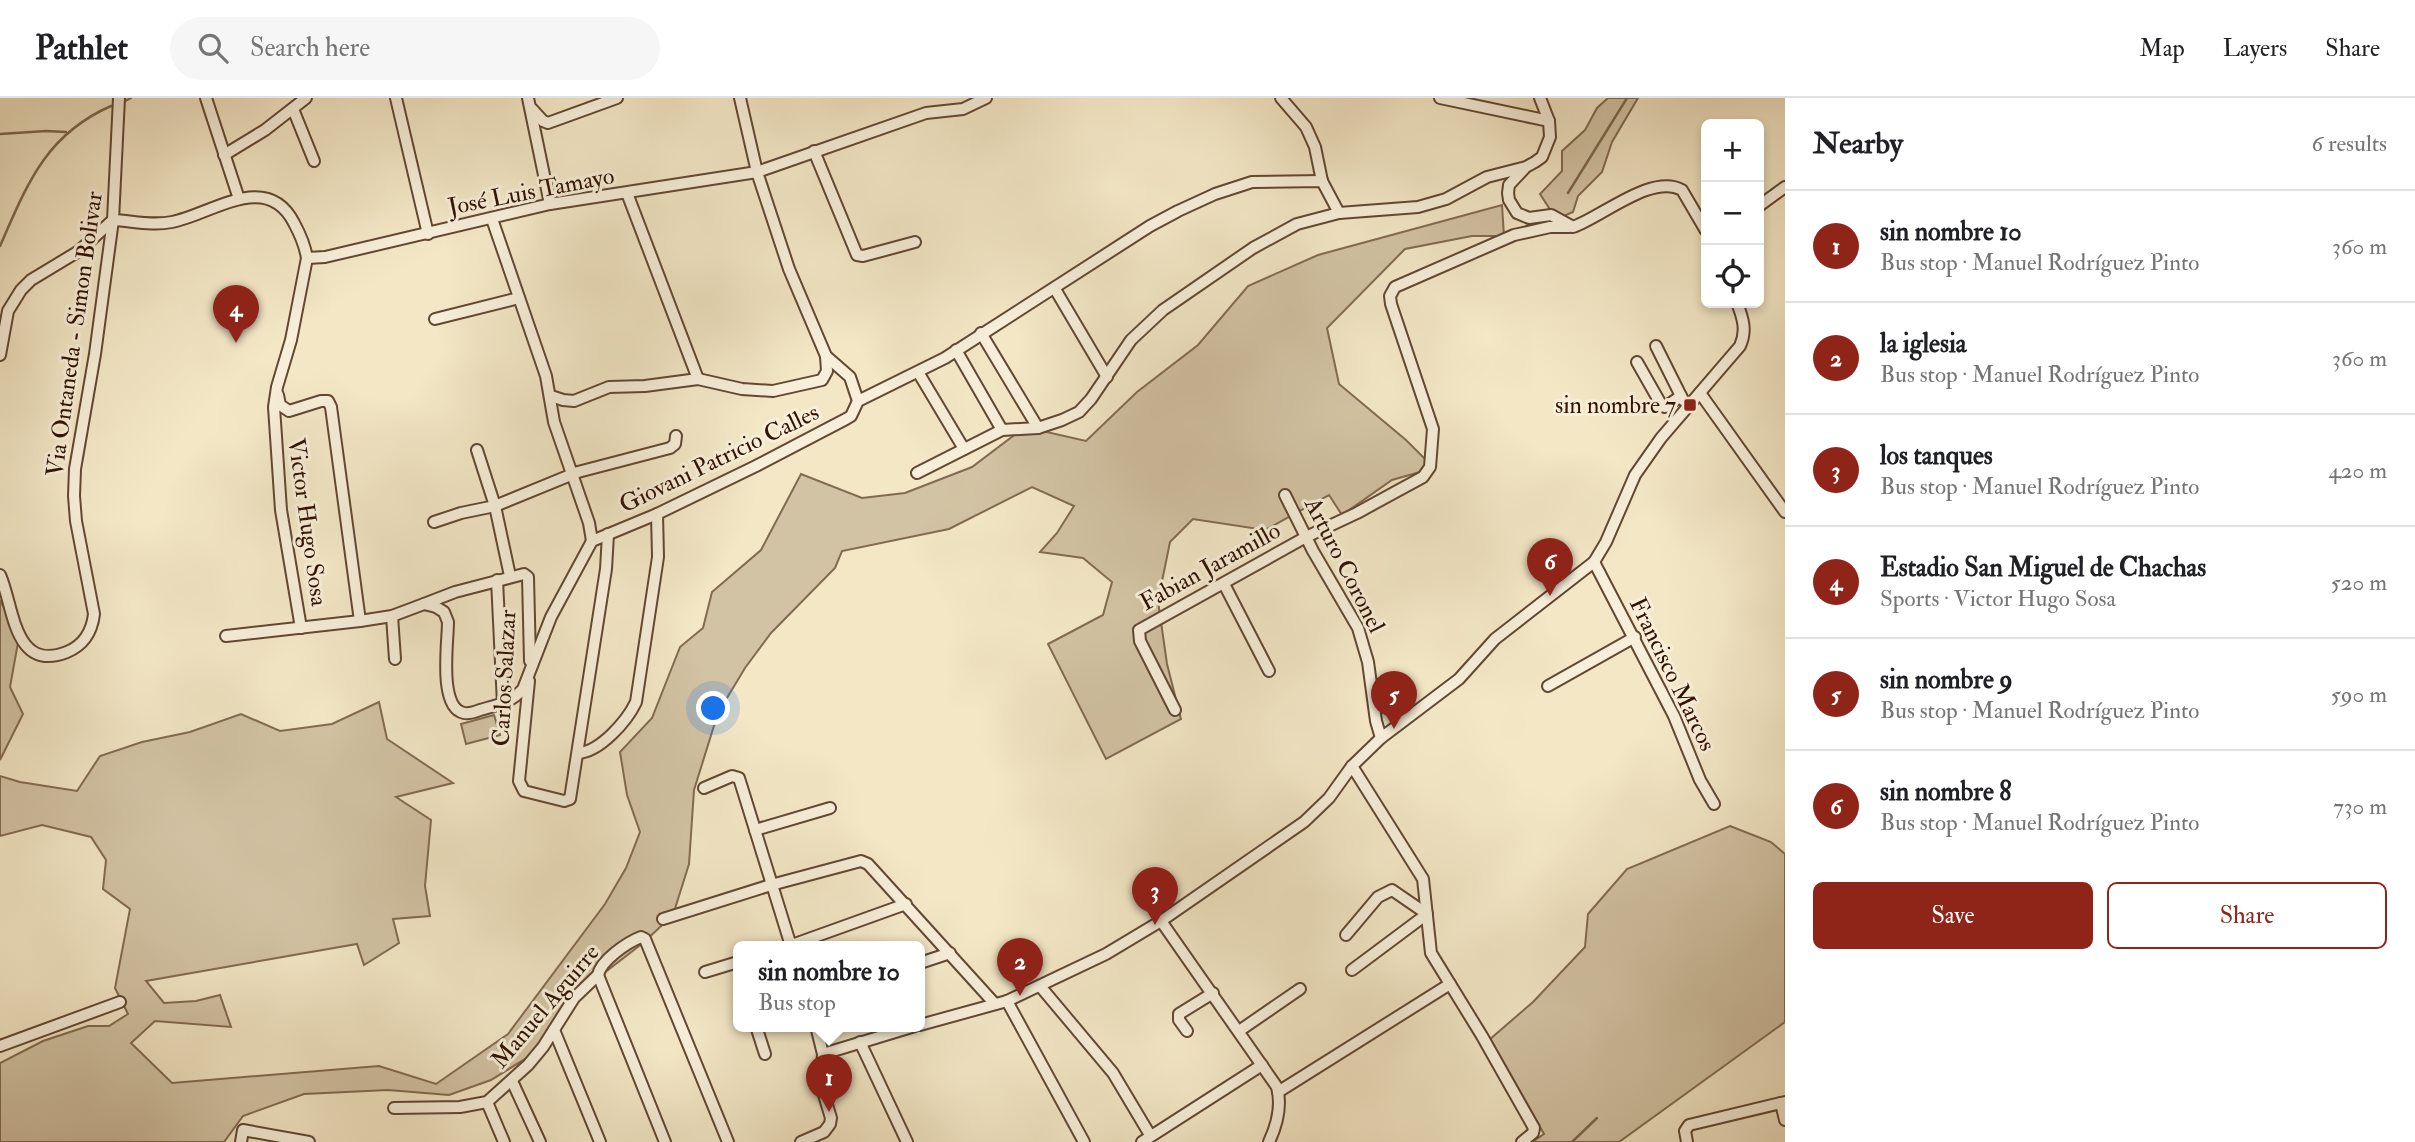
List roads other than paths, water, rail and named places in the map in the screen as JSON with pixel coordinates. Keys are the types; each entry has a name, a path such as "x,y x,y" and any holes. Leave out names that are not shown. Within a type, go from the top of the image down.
{"street":[{"name":"Via Ontaneda - Simon Bolivar","path":"0,575 20,638 33,651 51,656 73,650 84,640 93,624 94,614 76,521 75,469 95,354 113,220 119,98"},
{"path":"206,98 239,200"},
{"path":"224,155 265,130 306,98"},
{"path":"396,98 428,234"},
{"path":"529,102 543,121 548,122 617,98"},
{"path":"740,98 757,172 789,268 826,356 827,371 822,380"},
{"name":"José Luis Tamayo","path":"307,258 325,257 550,204 757,172 926,113 963,108 986,98"},
{"path":"1280,98 1306,127 1315,148 1322,181 1339,214"},
{"path":"1440,98 1549,121"},
{"path":"917,473 1002,430 1038,428 1079,412 1107,377 1131,340 1163,310 1264,242 1297,224 1339,214 1418,207 1446,199 1487,177 1525,167 1542,157 1550,137 1549,121 1540,98"},
{"path":"529,102 550,204"},
{"path":"293,109 314,161"},
{"path":"814,151 858,255 915,242"},
{"path":"1525,167 1509,185 1508,192 1511,205 1525,217 1551,215 1569,227 1577,226 1614,204 1669,185 1682,190 1701,222"},
{"name":"Giovani Patricio Calles","path":"592,541 657,514 846,419 851,416 858,401 957,351 1150,226 1215,194 1252,182 1322,181"},
{"path":"1764,202 1785,187"},
{"path":"627,193 698,379"},
{"path":"0,354 4,308 31,280 79,251 113,220 159,225 259,196 285,208 299,233 307,258"},
{"path":"424,604 444,612 448,622 447,688 454,708 462,713 469,713 503,704 515,698 523,689 551,617 592,541 589,523 554,422 551,396 492,219"},
{"name":"Fabian Jaramillo","path":"1175,710 1139,640 1139,630 1306,537 1423,477 1430,467 1433,429 1391,304 1390,296 1395,287 1514,236 1550,227 1569,227"},
{"name":"Victor Hugo Sosa","path":"301,628 281,510 274,429 276,387 291,340 307,258"},
{"path":"1055,289 1107,377"},
{"path":"435,319 519,298"},
{"path":"925,1024 1007,1001 1106,954 1161,920 1304,822 1329,798 1352,766 1381,738 1459,679 1495,639 1594,562 1606,542 1635,475 1661,438 1743,340 1743,319 1739,308"},
{"path":"981,333 1038,428"},
{"path":"1656,346 1688,408"},
{"path":"957,351 1002,430"},
{"path":"826,356 850,377 858,401"},
{"path":"1637,362 1662,406 1665,407 1681,396"},
{"path":"551,396 574,401 609,387 645,386 698,379 742,389 773,391 822,380 845,371"},
{"path":"918,372 964,449"},
{"path":"276,387 280,405 284,410 289,411 321,401 328,401 331,407 360,621"},
{"path":"1700,393 1785,512"},
{"path":"434,522 495,506 573,475 670,448 675,444 676,436"},
{"path":"226,636 392,616 510,576 495,506 477,450"},
{"name":"Arturo Coronel","path":"1285,495 1358,628 1364,644 1381,738"},
{"path":"608,534 606,569 578,753 597,748 629,714 636,702 658,557 657,514"},
{"name":"Francisco Marcos","path":"1594,562 1635,637 1674,716 1700,780 1714,804"},
{"name":"Carlos Salazar","path":"510,576 524,574 528,578 530,667 519,781 524,791 564,801 570,799 578,753"},
{"path":"497,580 503,704"},
{"path":"1224,584 1269,671"},
{"path":"392,616 395,659"},
{"path":"1548,686 1635,637"},
{"path":"1352,766 1423,879 1431,953 1534,1128 1533,1133 1522,1142"},
{"path":"704,788 732,776 737,777 788,941"},
{"path":"755,830 830,808"},
{"path":"663,919 855,861 868,864 995,1004"},
{"path":"1346,935 1378,897 1392,890 1427,914"},
{"path":"804,941 906,904"},
{"path":"1352,970 1427,914"},
{"path":"1161,920 1278,1092 1280,1101 1275,1128 1269,1142"},
{"name":"Manuel Aguirre","path":"394,1108 460,1107 487,1102 512,1081 543,1047 574,998 598,975 598,970 604,963 638,938 645,939 728,1142"},
{"path":"925,961 950,953"},
{"path":"705,972 733,967"},
{"path":"598,975 666,1142"},
{"path":"1278,1092 1450,984"},
{"path":"1040,986 1113,1073 1146,1139 1262,1066"},
{"path":"1239,1031 1300,989"},
{"path":"1187,1031 1179,1020 1179,1014 1213,993"},
{"path":"1007,1001 1084,1142"},
{"path":"0,1045 120,1002"},
{"path":"554,1030 600,1142"},
{"path":"758,1032 765,1054"},
{"path":"801,1142 821,1138 831,1118 821,1085 823,1054 818,1032"},
{"path":"823,1054 894,1032"},
{"path":"860,1042 907,1142"},
{"path":"512,1081 540,1142"},
{"path":"487,1102 504,1142"},
{"path":"1687,1142 1685,1131 1689,1125 1783,1103 1785,1120"},
{"path":"242,1136 309,1142"}],"waterway":[{"path":"123,102 131,98"},
{"path":"1568,193 1627,98"},
{"path":"0,246 19,202 54,147 88,118 111,106"},
{"path":"0,134 66,132"},
{"path":"1572,1142 1597,1118"}],"place":[{"name":"Estadio San Miguel de Chachas","path":"236,343"},
{"name":"sin nombre 7","path":"1690,405"},
{"name":"sin nombre 8","path":"1550,596"},
{"name":"sin nombre 9","path":"1394,729"},
{"name":"los tanques","path":"1155,925"},
{"name":"la iglesia","path":"1020,996"},
{"name":"sin nombre 10","path":"829,1112"}]}
